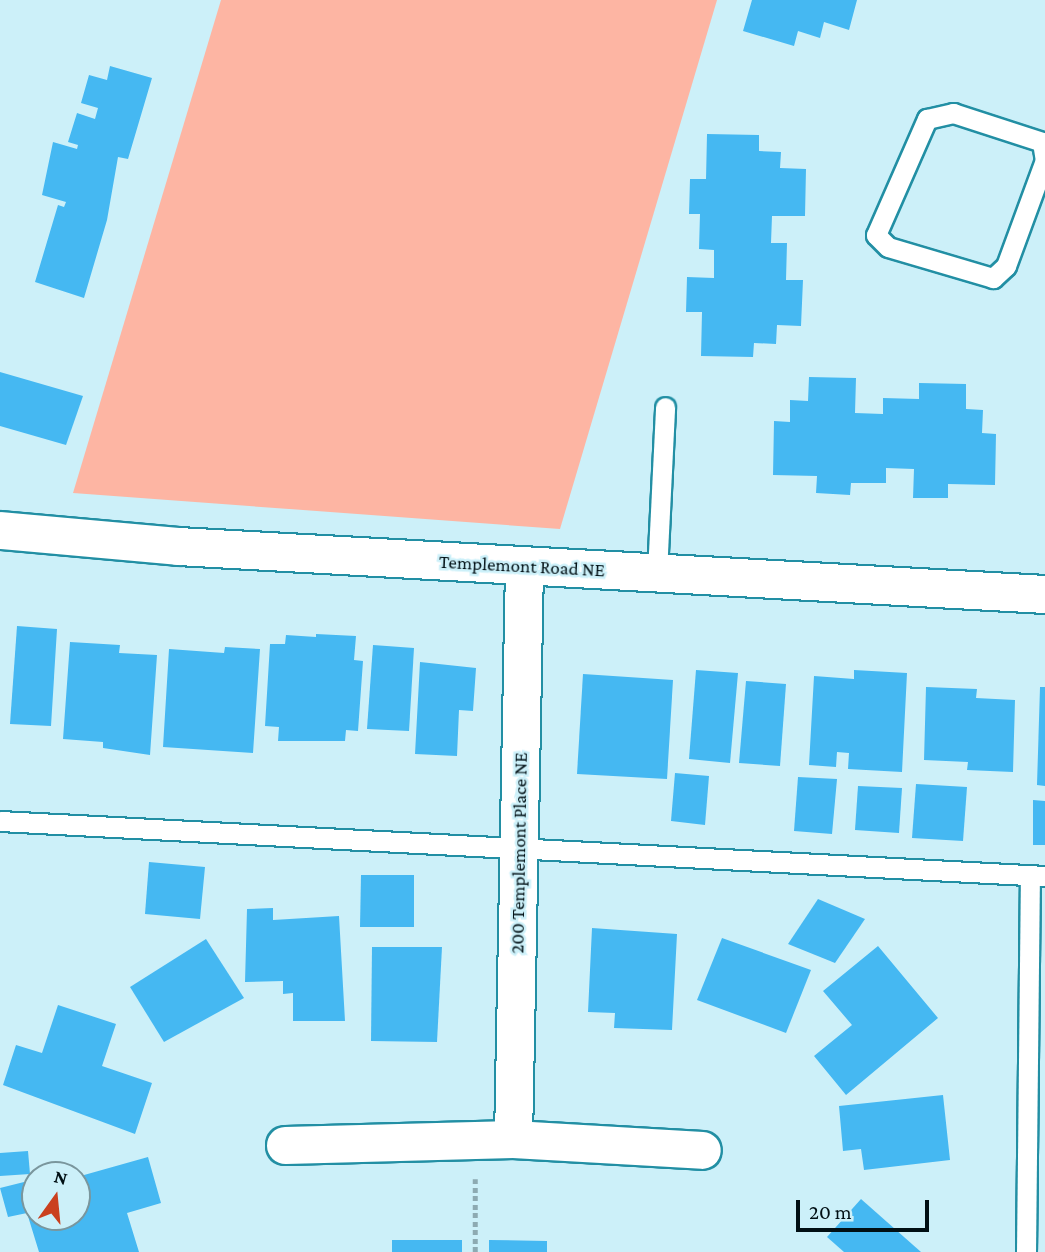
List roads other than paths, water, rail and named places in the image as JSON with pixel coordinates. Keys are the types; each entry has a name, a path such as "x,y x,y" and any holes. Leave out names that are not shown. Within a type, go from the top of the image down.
{"street":[{"name":"Templemont Road NE","path":"0,530 165,545 524,567 1045,594"},
{"name":"200 Templemont Place NE","path":"513,1139 524,567"},
{"path":"285,1145 513,1139 702,1150"}],"lane":[{"path":"953,114 1042,142 1045,160 1038,199 1006,267 993,278 888,247 876,235 927,119 953,114"},
{"path":"657,573 665,407"},
{"path":"0,821 520,851 1038,876 1026,1252"}]}
